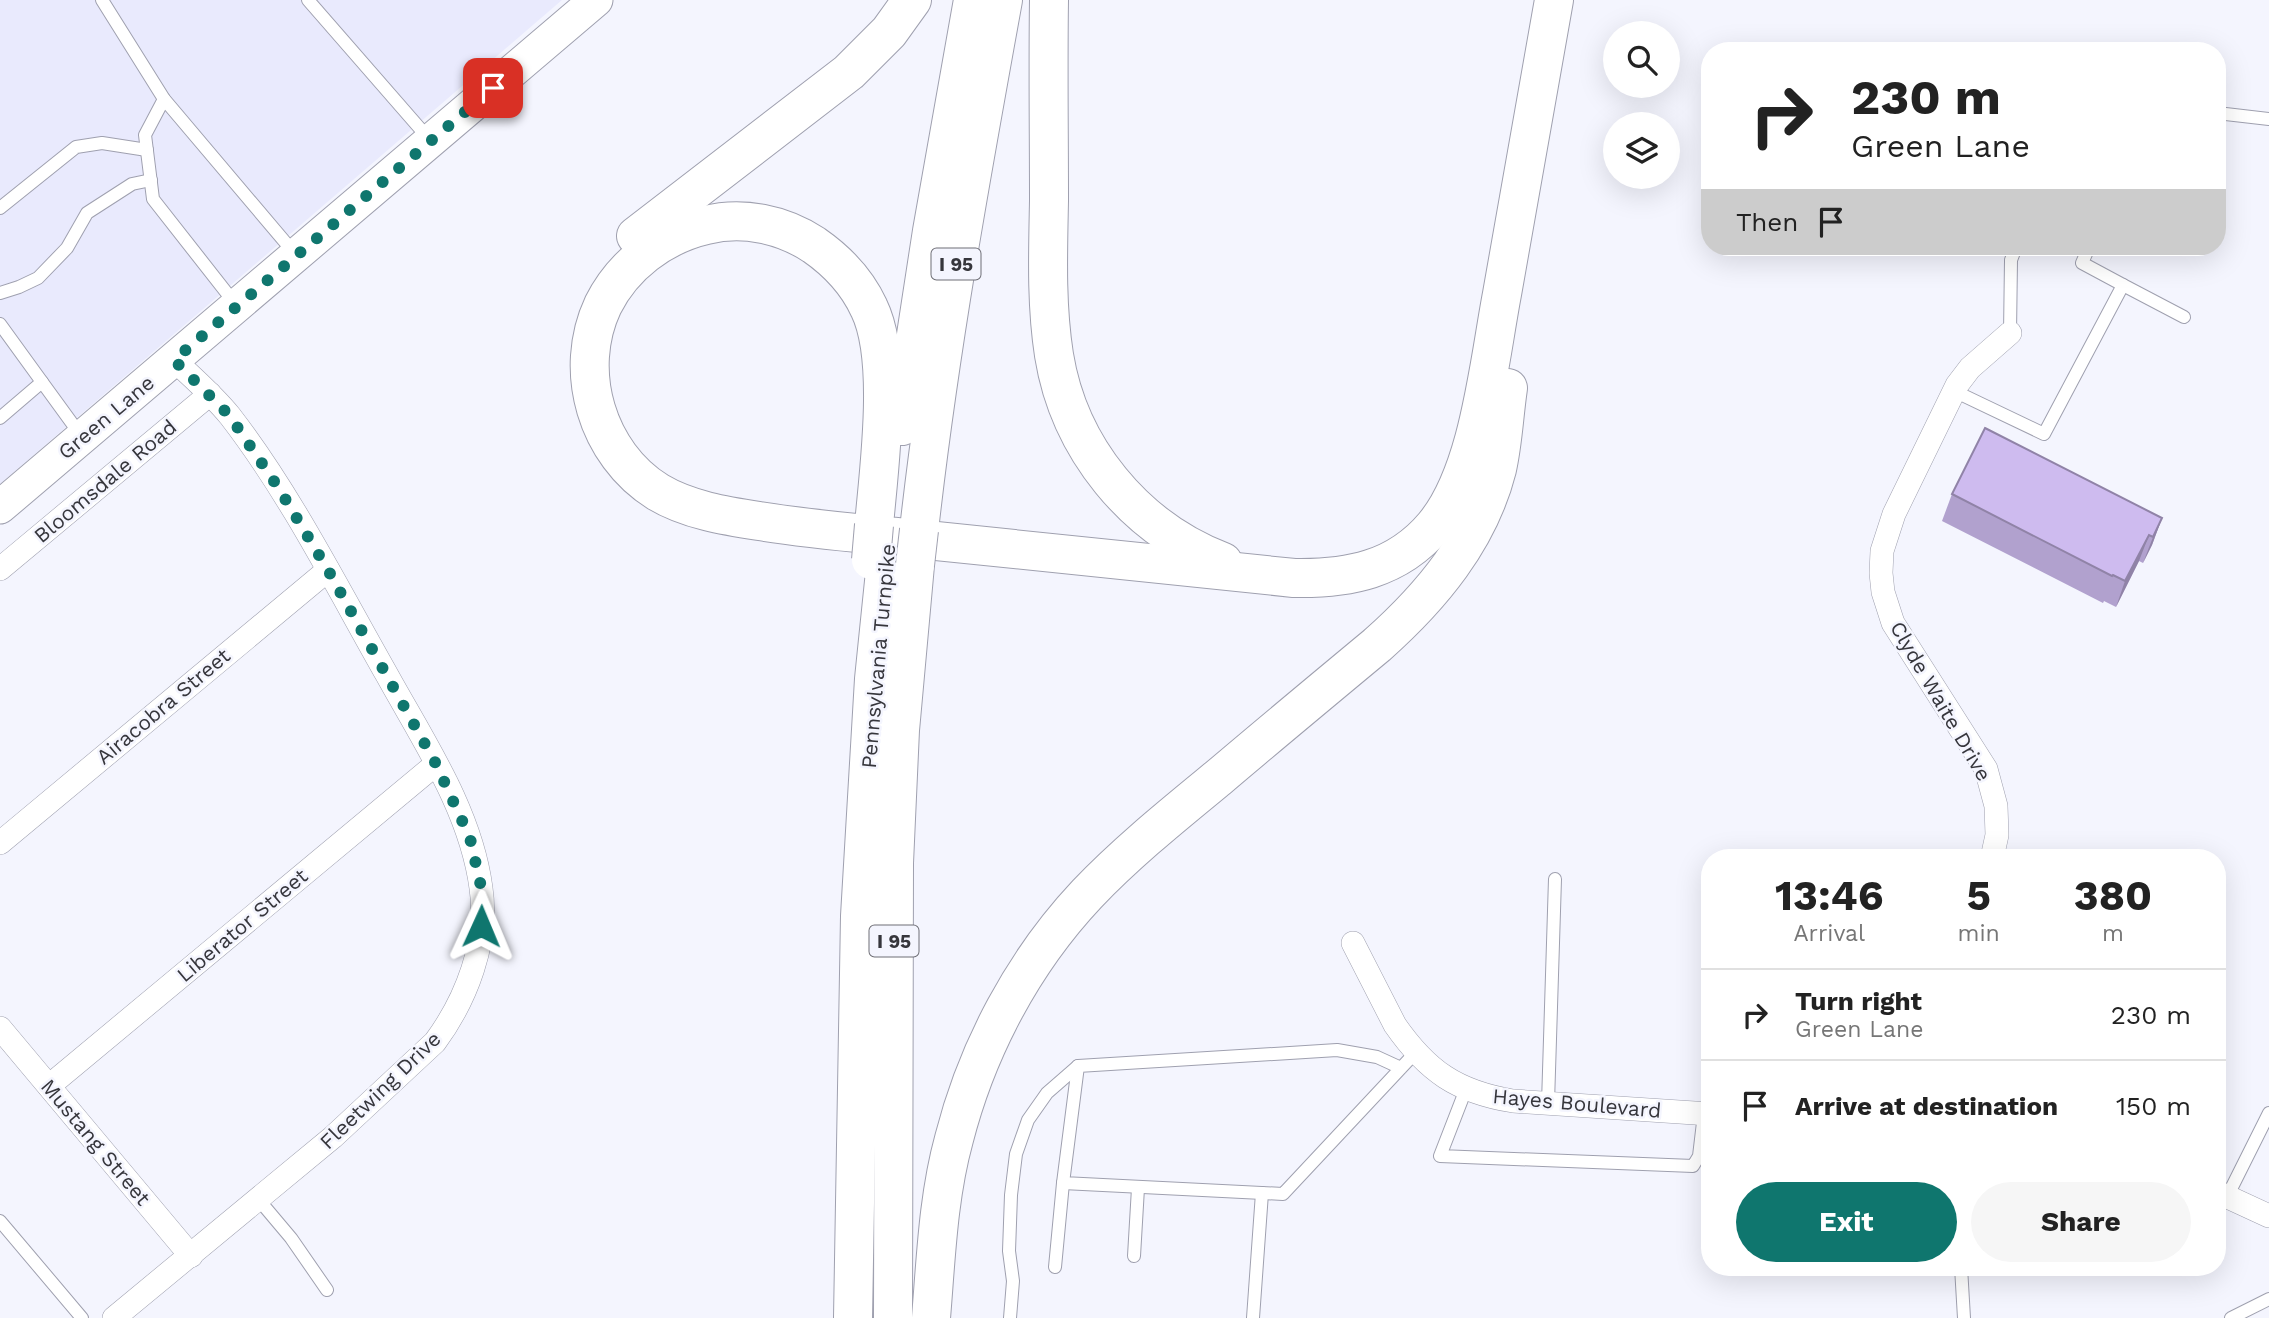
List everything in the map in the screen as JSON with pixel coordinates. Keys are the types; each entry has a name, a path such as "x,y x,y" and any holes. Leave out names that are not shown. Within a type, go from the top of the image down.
{"highway":[{"path":"912,0 889,32 859,63 635,237 608,263 589,293 578,326 573,362 579,414 594,451 605,468 646,504 663,514 698,525 763,537 1268,594 1311,597 1350,594 1385,583 1418,566 1433,555 1459,524 1479,483 1509,379"},
{"name":"Pennsylvania Turnpike","path":"853,1318 860,916 866,797 915,334 973,0"},
{"name":"Pennsylvania Turnpike","path":"893,1318 894,863 900,730 892,545 950,305 1003,0"},
{"path":"1049,0 1048,276 1053,353 1064,397 1081,439 1105,475 1134,507 1150,521 1185,543 1219,560 1262,575"},
{"path":"892,545 881,430 881,354 870,310 850,278 820,249 805,239 770,225 749,222 730,221 695,227 647,252 620,278 601,309 592,343 591,378 597,414 611,445 632,472 659,493 675,500 709,511 801,527 1262,575 1294,578 1336,577 1375,568 1409,550 1423,538 1446,509 1456,491 1477,424 1554,0"},
{"path":"931,1318 942,1199 953,1140 983,1053 1023,979 1070,913 1114,867 1405,620 1434,588 1463,548 1488,495 1497,468 1509,379 1576,0"}],"street":[{"name":"Green Lane","path":"0,507 596,0"},
{"name":"Clyde Waite Drive","path":"1995,849 1996,806 1986,769 1893,623 1883,592 1881,573 1882,551 1894,514 1954,391 1970,368 2010,332"},
{"name":"Fleetwing Drive","path":"114,1318 333,1137 435,1042 461,998 474,965 481,926 482,891 470,838 436,764 328,570 278,487 242,432 210,394 174,360"},
{"name":"Bloomsdale Road","path":"0,569 210,394"},
{"name":"Airacobra Street","path":"0,844 328,570"},
{"name":"Liberator Street","path":"49,1086 436,764"},
{"name":"Hayes Boulevard","path":"1353,943 1395,1025 1408,1060 1433,1068 1466,1089 1490,1097 1701,1114"},
{"name":"Mustang Street","path":"0,1028 191,1256"},
{"path":"2226,1197 2269,1216"}],"lane":[{"path":"102,0 164,99 296,255"},
{"path":"308,0 431,141"},
{"path":"164,99 145,135 153,199 237,306"},
{"path":"2226,114 2269,119"},
{"path":"0,208 76,147 102,143 147,150"},
{"path":"0,293 38,278 67,248 87,213 132,184 151,180"},
{"path":"2010,332 2013,256"},
{"path":"2086,256 2082,263 2184,317"},
{"path":"1954,391 2044,434 2123,285"},
{"path":"3,331 82,437"},
{"path":"0,418 42,382"},
{"path":"1548,1103 1555,879"},
{"path":"1010,1318 1013,1281 1009,1251 1010,1209 1016,1154 1028,1120 1040,1102 1078,1066 1337,1050 1408,1060"},
{"path":"1063,1183 1283,1194 1408,1060"},
{"path":"1055,1266 1078,1066"},
{"path":"1466,1089 1440,1156 1693,1166 1701,1146"},
{"path":"2226,1188 2269,1113"},
{"path":"1134,1256 1138,1188"},
{"path":"1253,1318 1262,1193"},
{"path":"259,1200 291,1238 327,1290"},
{"path":"0,1221 82,1318"},
{"path":"1962,1276 1964,1318"},
{"path":"2231,1318 2269,1299"}],"shaded area":[{"path":"0,0 562,0 0,484"}],"building":[{"path":"1985,428 2162,518 2153,537 2149,535 2125,581 1952,494"}],"route":[{"path":"481,926 482,891 470,838 436,764 328,570 278,487 229,415 174,360 493,88"}]}
